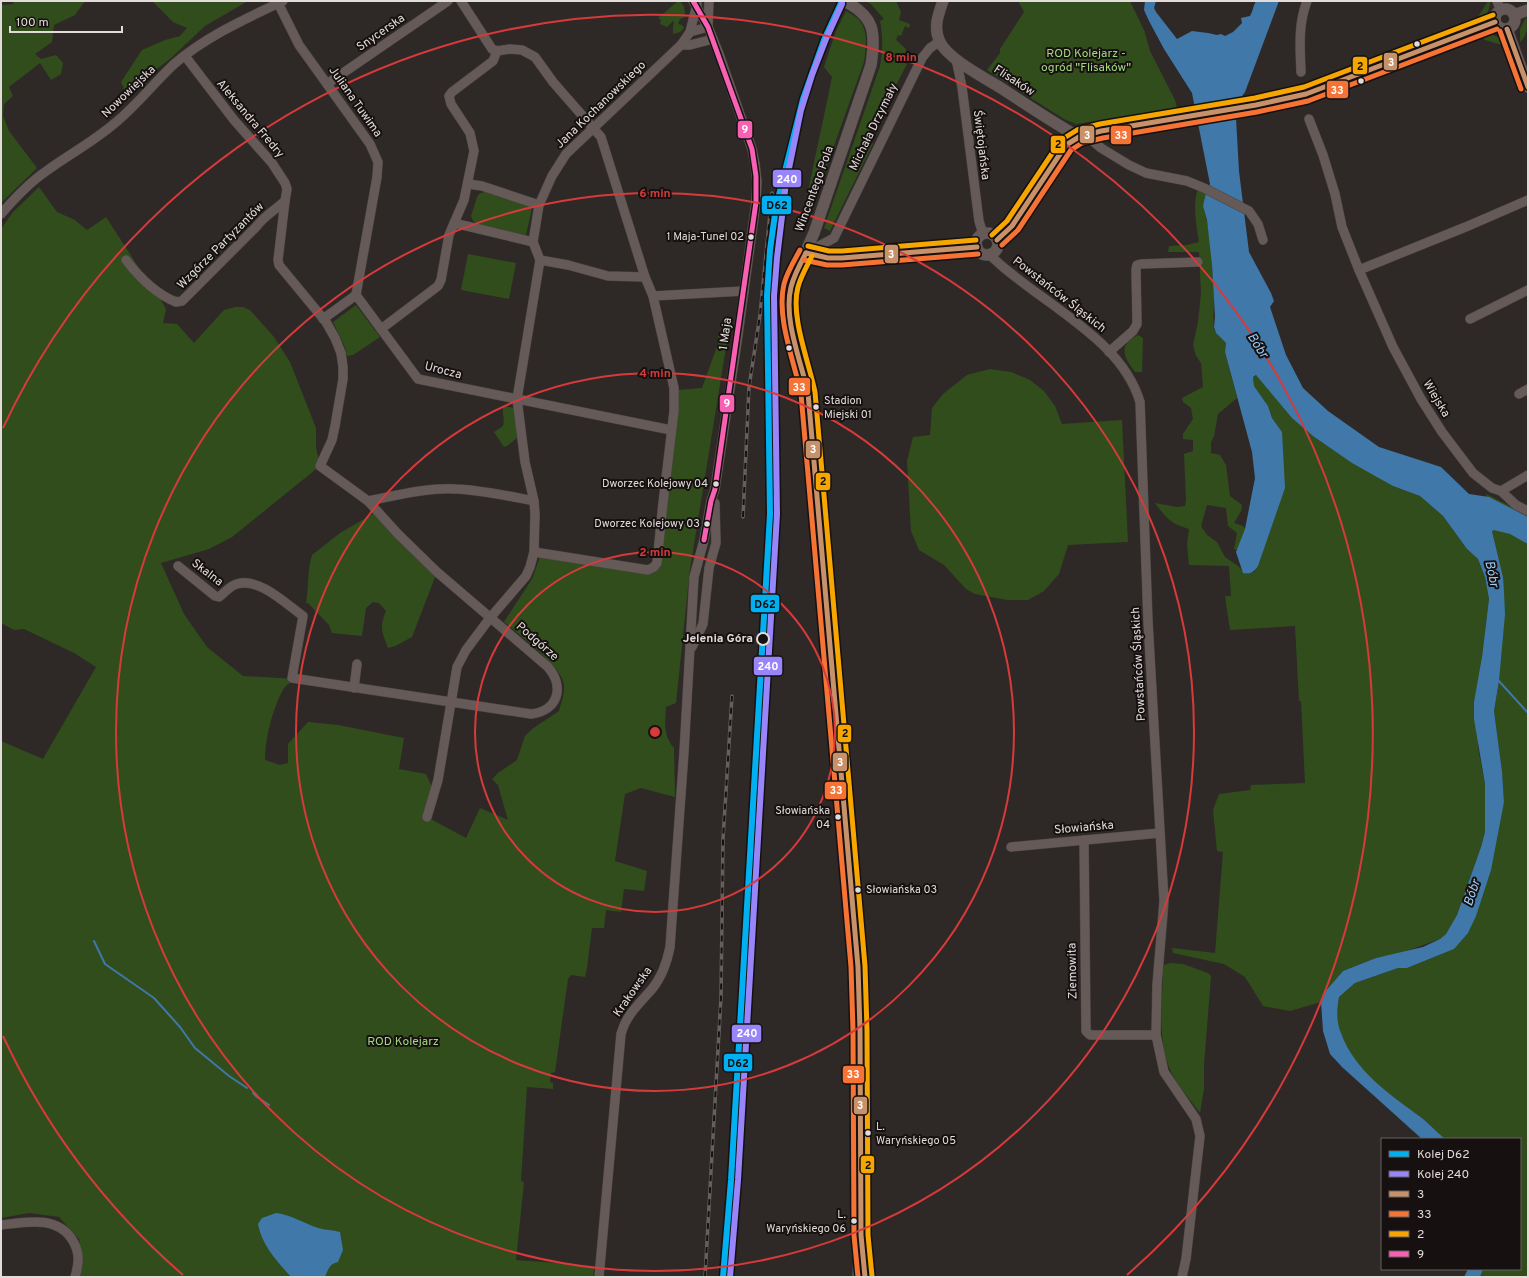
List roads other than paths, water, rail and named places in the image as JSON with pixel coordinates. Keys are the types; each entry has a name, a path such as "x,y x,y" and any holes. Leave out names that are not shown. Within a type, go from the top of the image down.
{"street":[{"name":"Snycerska","path":"327,84 448,1"},
{"path":"461,1 492,49 497,51 510,49 522,50 535,57 553,82 601,137 645,276 653,296 674,388 674,411 657,563 654,567 648,570 534,552"},
{"name":"1 Maja","path":"708,27 709,1"},
{"path":"939,42 936,25 943,1"},
{"path":"1301,72 1301,20 1307,1"},
{"name":"Juliana Tuwima","path":"281,2 300,45 366,136 375,152 378,162 377,177 356,295"},
{"name":"Nowowiejska","path":"1,214 10,203 43,172 81,148 115,123 173,65 232,27 258,12 281,2"},
{"name":"1 Maja","path":"691,650 694,577 715,489 756,202 757,176 747,135 713,39 696,3"},
{"name":"Jana Kochanowskiego","path":"533,242 539,205 559,163 566,154 681,45 690,32 696,3"},
{"name":"Wincentego Pola","path":"847,3 863,13 871,25 874,42 871,65 829,191 806,253 791,286 790,312 808,393 858,967 860,1019 861,1235 858,1277"},
{"path":"1498,5 1508,9 1514,15 1515,18 1513,25 1507,29 1500,28 1495,22 1495,15 1498,5"},
{"path":"1514,15 1528,10"},
{"path":"997,240 1012,226 1066,145 1084,135 1256,105 1296,96 1326,87 1495,22"},
{"path":"690,32 708,27"},
{"path":"1507,29 1528,87"},
{"path":"681,45 713,39"},
{"name":"Flisaków","path":"939,42 946,51 956,59 1058,125 1084,135 1129,165 1146,173 1187,181 1249,211 1258,224 1262,240"},
{"name":"Michała Drzymały","path":"806,253 834,238 922,58 930,48 939,42"},
{"path":"381,329 438,286 441,280 449,235 464,200 473,158 472,139 468,128 451,104 449,98 452,92 493,61 497,51"},
{"name":"Aleksandra Fredry","path":"185,56 234,120 285,182 287,189 285,201"},
{"name":"Świętojańska","path":"956,59 962,90 979,220 983,234"},
{"name":"Wiejska","path":"1309,119 1330,179 1342,226 1359,270 1393,347 1421,399 1442,432 1473,473 1492,488 1500,491 1516,505 1528,511"},
{"path":"468,184 482,186 539,205"},
{"path":"1359,270 1528,200"},
{"name":"Wzgórze Partyzantów","path":"126,260 153,289 176,302 182,301 256,227 266,215 285,201"},
{"name":"Wzgórze Partyzantów","path":"285,201 278,260 279,265 323,319 335,338 341,353 343,367 332,440 320,466"},
{"path":"427,817 438,780 451,703 460,662 466,650 490,618 526,576 534,552 534,501 525,462 517,399 540,260 533,242 454,223"},
{"path":"983,234 991,234 997,240 997,248 992,253 982,253 977,248 977,240 983,234"},
{"path":"806,253 828,258 842,258 977,248"},
{"name":"Powstańców Śląskich","path":"992,253 993,258 1003,267 1098,338 1125,372 1134,388 1141,411 1148,621 1164,901 1157,985 1156,1035 1164,1072 1196,1119 1200,1136 1186,1259 1182,1277"},
{"path":"540,260 568,265 608,276 645,276"},
{"path":"1109,352 1133,331 1137,324 1137,265 1198,262"},
{"path":"1470,319 1528,290"},
{"path":"653,296 744,291"},
{"path":"323,319 356,295"},
{"name":"Urocza","path":"356,295 418,379 671,430"},
{"path":"1519,394 1528,389"},
{"name":"Podgórze","path":"303,616 292,678 531,714 550,708 556,698 557,684 553,672 548,667 437,572 398,534 368,501 320,466"},
{"path":"1500,491 1528,475"},
{"path":"368,501 455,488 481,491 534,501"},
{"path":"691,650 703,624 709,568 716,543 715,489"},
{"name":"Skalna","path":"178,566 215,596 219,597 236,584 251,583 265,588 303,616"},
{"name":"Krakowska","path":"599,1277 621,1034 624,1023 630,1013 652,989 659,978 670,947 691,650"},
{"path":"354,688 357,664"},
{"name":"Słowiańska","path":"1011,846 1160,833"},
{"name":"Ziemowita","path":"1084,840 1086,1030 1090,1035 1156,1035"},
{"path":"1,1225 38,1221 52,1224 61,1228 70,1236 77,1251 78,1265 75,1277"},
{"name":"Wincentego Pola","path":"861,1235 865,1277"}],"water":[{"name":"Bóbr","path":"1145,1 1156,1 1154,8 1156,12 1177,39 1192,31 1217,35 1221,34 1225,36 1233,32 1242,23 1241,18 1250,16 1256,1 1279,1 1245,92 1239,100 1236,118 1239,171 1249,252 1274,301 1270,307 1286,355 1303,388 1328,411 1379,447 1441,467 1469,494 1489,497 1528,517 1528,544 1510,534 1494,530 1492,531 1503,577 1505,614 1499,681 1494,711 1502,771 1504,802 1491,870 1476,916 1468,933 1454,949 1407,968 1398,968 1355,983 1339,997 1338,1002 1337,1015 1339,1029 1355,1060 1375,1082 1422,1118 1444,1138 1421,1138 1342,1067 1330,1054 1323,1031 1321,1002 1323,994 1343,971 1376,958 1423,947 1440,939 1446,934 1457,915 1485,832 1485,784 1474,719 1474,702 1482,657 1489,599 1485,577 1478,559 1467,549 1443,516 1420,496 1393,486 1352,463 1313,436 1292,418 1256,375 1253,377 1254,386 1268,406 1272,418 1282,432 1285,488 1258,566 1255,570 1248,574 1243,573 1236,552 1245,529 1255,478 1252,452 1225,352 1226,343 1216,333 1214,327 1215,317 1212,265 1207,220 1203,206 1210,184 1192,93 1164,49 1144,10"},
{"path":"276,1213 292,1217 318,1228 340,1232 343,1250 338,1262 331,1266 325,1277 291,1277 275,1259 263,1239 258,1224 262,1218"},
{"path":"1468,1270 1483,1270 1480,1277 1464,1277"}],"waterway":[{"path":"1498,680 1528,713"},
{"path":"94,941 105,964 154,998 180,1027 195,1048 229,1076 247,1088"},
{"path":"253,1093 269,1105"}],"railway":[{"path":"774,401 774,277 786,165"},
{"path":"743,517 749,387 760,315 772,193"},
{"path":"705,1277 721,997 723,839 732,696"}],"rail line":[{"name":"D62","path":"723,1277 731,1180 770,514 767,296 770,250 776,207 803,99 824,40 842,1"},
{"name":"240","path":"730,1277 738,1180 777,514 774,296 777,258 786,183 801,110 812,75 842,4"}],"place":[{"name":"1 Maja-Tunel 02","path":"751,237"},
{"name":"Stadion Miejski 01","path":"816,407"},
{"name":"Dworzec Kolejowy 04","path":"716,484"},
{"name":"Dworzec Kolejowy 03","path":"707,524"},
{"name":"Jelenia Góra","path":"763,639"},
{"name":"Słowiańska 04","path":"838,817"},
{"name":"Słowiańska 03","path":"858,890"},
{"name":"L. Waryńskiego 05","path":"868,1133"},
{"name":"L. Waryńskiego 06","path":"854,1221"}],"park label":[{"name":"ROD Kolejarz - ogród \"Flisaków\"","path":"1086,61"},
{"name":"ROD Kolejarz","path":"403,1042"}]}
